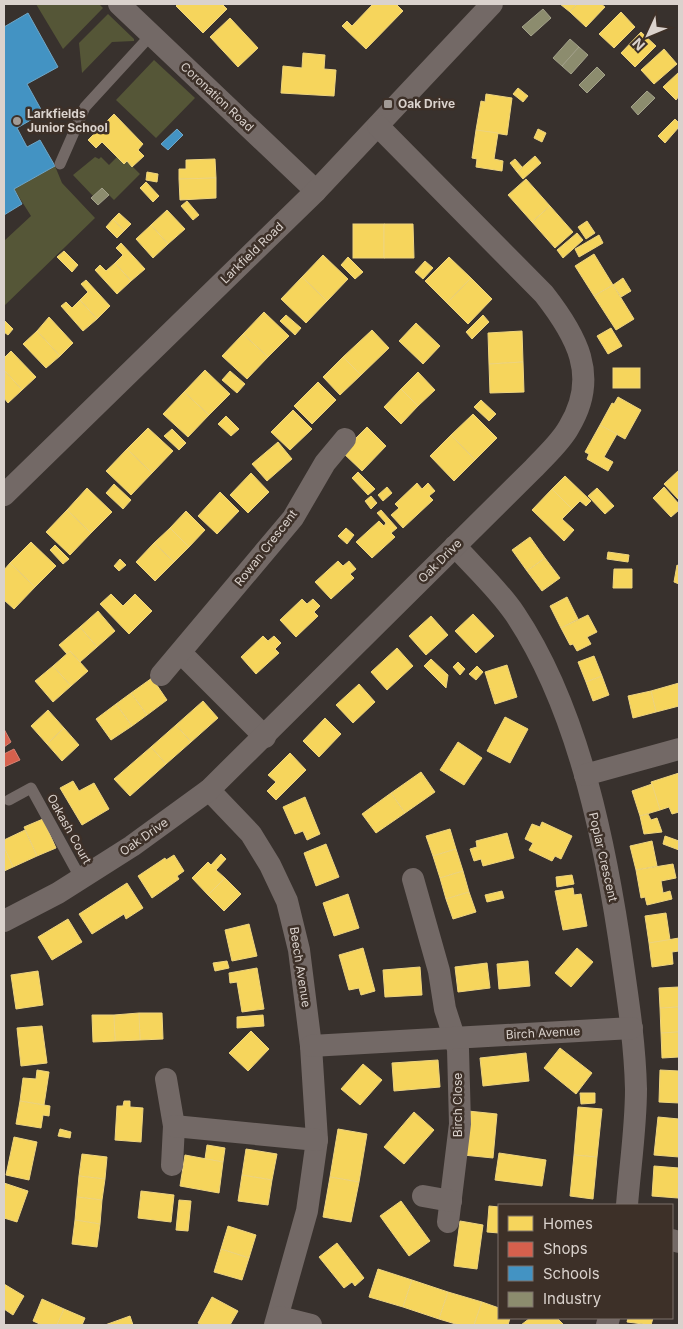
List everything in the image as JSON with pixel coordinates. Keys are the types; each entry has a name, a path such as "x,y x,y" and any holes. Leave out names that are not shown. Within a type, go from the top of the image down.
{"street":[{"name":"Coronation Road","path":"119,4 316,190"},
{"name":"Larkfield Road","path":"4,495 316,190 492,4"},
{"name":"Oak Drive","path":"4,921 81,879 132,846 209,790 265,737 534,468 569,428 581,399 584,374 578,343 565,320 544,294 378,126"},
{"name":"Rowan Crescent","path":"161,675 293,518 325,462 345,439"},
{"name":"Poplar Crescent","path":"455,546 514,612 537,651 559,699 585,775 614,900 632,1028 636,1089 627,1204"},
{"path":"181,653 265,737"},
{"path":"585,775 679,748"},
{"name":"Beech Avenue","path":"209,790 251,834 270,865 287,901 299,950 311,1046 317,1140 307,1211 277,1321"},
{"path":"413,879 439,971 445,1009 454,1038"},
{"name":"Birch Avenue","path":"311,1046 632,1028"},
{"name":"Birch Close","path":"423,1196 449,1212 460,1124 458,1049 454,1038"},
{"path":"166,1079 174,1126 172,1165"},
{"path":"174,1126 317,1140"},
{"path":"277,1321 311,1325"}],"lane":[{"path":"60,164 85,107 152,35"},
{"name":"Oakash Court","path":"9,800 31,788 81,879"}],"green space":[{"path":"36,4 99,4 103,8 63,49"},
{"path":"108,14 134,41 112,42 82,73 79,43"},
{"path":"154,60 195,98 156,138 116,100"},
{"path":"95,157 99,159 101,157 109,165 117,157 124,164 127,161 140,174 114,200 102,188 93,196 73,175"},
{"path":"55,166 62,183 95,218 4,306 4,241 31,216 14,189"}],"building: Homes":[{"path":"178,4 222,4 227,9 203,33 176,6"},
{"path":"373,4 396,4 403,11 366,49 342,26 347,21 352,26"},
{"path":"560,4 577,4 570,12"},
{"path":"577,4 601,4 605,7 586,27 570,12"},
{"path":"621,12 635,27 614,48 599,34"},
{"path":"230,18 258,48 238,67 210,37"},
{"path":"641,32 656,46 635,67 621,53"},
{"path":"664,49 677,64 654,84 641,70"},
{"path":"303,53 325,55 324,69 336,70 334,96 281,93 283,66 302,68"},
{"path":"679,72 679,96 676,100 663,87"},
{"path":"518,88 528,96 523,102 513,94"},
{"path":"486,94 512,98 507,135 476,130 481,101 485,102"},
{"path":"114,114 143,144 138,150 144,156 132,167 127,161 124,164 102,142 96,148 88,140"},
{"path":"675,119 679,123 679,127 665,143 658,136"},
{"path":"538,129 546,133 542,142 534,138"},
{"path":"476,130 498,133 494,159 503,161 502,171 476,167 477,159 472,158"},
{"path":"535,156 541,163 523,179 517,172"},
{"path":"215,159 216,178 179,179 179,169 186,169 186,160"},
{"path":"515,159 522,167 517,172 510,163"},
{"path":"147,172 158,174 157,182 146,180"},
{"path":"216,178 216,198 180,200 179,179"},
{"path":"526,179 550,206 532,222 508,195"},
{"path":"146,182 159,196 153,202 140,188"},
{"path":"187,201 199,215 193,220 181,206"},
{"path":"550,206 573,232 555,248 532,222"},
{"path":"167,210 185,229 168,244 151,225"},
{"path":"119,213 131,224 124,231 113,219"},
{"path":"113,219 124,231 117,238 106,227"},
{"path":"587,221 595,233 586,239 578,227"},
{"path":"353,224 384,224 384,258 353,258"},
{"path":"384,224 413,224 414,258 384,258"},
{"path":"151,225 168,244 153,258 136,239"},
{"path":"577,233 583,240 563,258 557,250"},
{"path":"599,235 603,243 579,257 575,249"},
{"path":"121,243 145,269 131,281 115,263 123,255 116,248"},
{"path":"64,251 78,265 72,272 57,257"},
{"path":"594,254 613,285 594,296 575,266"},
{"path":"323,255 348,279 327,301 302,277"},
{"path":"348,257 363,272 355,279 341,265"},
{"path":"449,257 471,278 447,303 425,281"},
{"path":"425,261 433,268 423,279 415,272"},
{"path":"115,263 131,281 117,294 95,270 100,265 106,271"},
{"path":"302,277 327,301 306,323 281,299"},
{"path":"471,278 492,299 468,324 447,303"},
{"path":"623,278 631,291 621,297 613,285"},
{"path":"86,280 110,306 97,319 80,300 88,292 81,284"},
{"path":"613,285 634,319 616,330 594,296"},
{"path":"80,300 97,319 83,331 61,306 66,302 72,308"},
{"path":"264,312 289,336 268,357 243,334"},
{"path":"286,315 301,328 295,335 280,321"},
{"path":"483,315 489,322 472,339 466,332"},
{"path":"49,317 73,343 60,356 37,331"},
{"path":"4,320 13,329 8,335 4,332"},
{"path":"416,323 440,346 423,364 399,341"},
{"path":"611,328 622,346 608,354 597,336"},
{"path":"372,330 389,348 361,375 343,357"},
{"path":"37,331 60,356 46,368 23,344"},
{"path":"522,331 523,362 489,364 488,333"},
{"path":"243,334 268,357 247,379 222,356"},
{"path":"11,351 36,377 22,390 4,370 4,358"},
{"path":"343,357 361,375 340,395 323,377"},
{"path":"523,362 524,392 490,393 489,364"},
{"path":"613,368 640,368 640,388 613,388"},
{"path":"205,370 230,394 209,415 184,392"},
{"path":"5,371 22,390 8,403 4,398"},
{"path":"230,371 245,384 237,393 222,380"},
{"path":"418,372 435,390 418,406 401,389"},
{"path":"318,382 336,400 312,424 294,406"},
{"path":"401,389 418,406 401,424 384,407"},
{"path":"184,392 209,415 188,437 163,414"},
{"path":"618,397 641,410 625,439 600,425 612,403 614,404"},
{"path":"481,400 496,414 489,421 474,407"},
{"path":"293,410 312,429 290,450 271,432"},
{"path":"473,414 497,438 475,460 451,435"},
{"path":"226,416 239,429 231,436 218,424"},
{"path":"600,425 617,434 604,457 613,462 608,471 587,459 589,454 585,452"},
{"path":"367,427 386,446 362,471 342,452"},
{"path":"148,428 173,451 152,473 127,449"},
{"path":"172,429 186,443 179,450 164,436"},
{"path":"451,435 475,460 454,481 430,456"},
{"path":"278,442 292,459 267,481 252,464"},
{"path":"127,449 152,473 131,495 106,471"},
{"path":"679,470 679,498 678,499 664,484"},
{"path":"358,472 375,489 368,495 352,478"},
{"path":"251,473 269,492 248,513 230,495"},
{"path":"565,476 591,501 586,506 580,501 572,509 552,489"},
{"path":"417,483 422,489 428,483 435,491 429,496 433,500 403,528 391,515 399,508 395,504"},
{"path":"114,484 131,500 123,509 106,493"},
{"path":"387,487 392,493 383,501 378,495"},
{"path":"664,487 679,504 679,510 671,517 653,498"},
{"path":"87,488 112,512 91,533 67,510"},
{"path":"597,488 614,506 605,514 588,496"},
{"path":"552,489 572,509 562,519 574,530 564,541 532,510"},
{"path":"220,492 239,511 217,534 198,516"},
{"path":"371,496 377,503 371,509 365,501"},
{"path":"67,510 91,533 70,555 46,532"},
{"path":"381,510 397,528 391,533 395,537 372,558 356,542 379,521 384,526 386,523 377,513"},
{"path":"186,511 205,530 189,547 170,528"},
{"path":"170,528 189,547 174,562 154,543"},
{"path":"346,528 354,535 347,544 338,536"},
{"path":"530,537 545,558 527,571 512,550"},
{"path":"31,542 56,566 35,587 10,563"},
{"path":"154,543 174,562 155,581 136,562"},
{"path":"55,545 69,559 63,564 50,550"},
{"path":"608,552 629,555 628,562 607,559"},
{"path":"545,558 560,578 542,591 527,571"},
{"path":"120,559 126,565 119,571 114,566"},
{"path":"338,561 343,566 349,561 356,569 350,574 354,578 331,599 315,582"},
{"path":"10,563 35,587 14,609 4,600 4,570"},
{"path":"677,565 679,566 679,584 674,582"},
{"path":"614,569 632,569 632,588 613,588"},
{"path":"111,594 123,606 135,594 152,611 129,634 100,604"},
{"path":"567,597 578,619 561,628 550,606"},
{"path":"302,599 307,604 313,599 320,606 314,612 318,616 296,637 280,620"},
{"path":"98,611 115,631 97,647 80,627"},
{"path":"473,614 494,636 476,653 455,631"},
{"path":"588,615 597,632 587,637 591,644 577,651 573,644 570,645 561,628"},
{"path":"431,616 448,635 426,655 409,636"},
{"path":"80,627 97,647 80,662 70,651 67,654 59,645"},
{"path":"263,636 268,641 274,636 281,643 275,649 279,653 256,674 241,657"},
{"path":"397,648 413,666 387,690 371,672"},
{"path":"70,651 88,671 71,686 53,666"},
{"path":"594,656 602,676 586,682 578,662"},
{"path":"431,659 448,675 446,688 424,666"},
{"path":"458,662 465,669 460,675 453,667"},
{"path":"507,665 517,697 495,704 485,672"},
{"path":"53,666 71,686 53,702 35,681"},
{"path":"477,666 483,672 476,680 469,674"},
{"path":"602,676 609,695 593,701 586,682"},
{"path":"152,678 167,700 147,715 131,693"},
{"path":"679,683 679,706 656,712 651,691"},
{"path":"359,684 375,702 353,723 336,705"},
{"path":"651,691 656,712 633,718 628,696"},
{"path":"131,693 147,715 132,726 116,704"},
{"path":"203,701 218,718 191,742 176,725"},
{"path":"116,704 132,726 111,740 96,719"},
{"path":"48,710 64,728 47,744 31,726"},
{"path":"505,717 528,729 510,763 487,751"},
{"path":"325,718 341,734 319,757 303,741"},
{"path":"176,725 191,742 166,764 151,747"},
{"path":"64,728 79,745 62,761 47,744"},
{"path":"458,742 482,758 464,785 440,770"},
{"path":"151,747 166,764 130,796 114,779"},
{"path":"290,753 306,770 276,800 267,791 276,782 268,775"},
{"path":"421,772 435,792 405,813 391,793"},
{"path":"679,773 679,812 672,814 669,807 660,810 651,782"},
{"path":"73,781 79,791 94,783 109,809 82,825 60,788"},
{"path":"652,784 660,810 640,816 632,791"},
{"path":"391,793 405,813 376,833 362,814"},
{"path":"305,797 320,834 307,840 303,831 295,834 283,807"},
{"path":"648,814 651,820 657,818 662,832 644,834 640,816"},
{"path":"43,819 56,848 37,856 24,827"},
{"path":"542,822 572,836 561,859 555,856 552,861 529,850 533,843 525,839 532,824 540,827"},
{"path":"450,829 456,849 433,856 426,836"},
{"path":"25,830 37,856 13,867 4,847 4,840"},
{"path":"507,833 514,858 483,866 481,859 474,861 470,849 477,847 476,841"},
{"path":"665,836 679,841 679,850 663,844"},
{"path":"652,841 657,866 636,870 630,846"},
{"path":"326,844 339,877 316,886 304,853"},
{"path":"4,847 13,867 4,871"},
{"path":"456,849 463,871 440,878 433,856"},
{"path":"221,854 226,859 216,870 225,878 208,895 192,878 208,862 211,865"},
{"path":"174,855 184,871 177,876 179,879 152,898 138,876 165,858 166,860"},
{"path":"673,864 676,878 661,881 663,893 670,891 672,899 647,905 645,897 641,898 636,870"},
{"path":"463,871 469,892 446,899 440,878"},
{"path":"572,875 574,884 557,887 556,877"},
{"path":"225,878 241,894 224,911 208,895"},
{"path":"127,883 143,908 126,919 124,914 92,934 79,914"},
{"path":"573,888 574,895 581,894 587,926 563,930 555,891"},
{"path":"502,891 504,898 487,902 485,895"},
{"path":"469,892 476,912 453,919 446,899"},
{"path":"348,894 359,928 334,936 323,903"},
{"path":"666,913 670,940 649,943 645,916"},
{"path":"68,919 82,942 52,960 38,937"},
{"path":"249,924 257,956 232,961 225,930"},
{"path":"679,938 679,951 672,952 673,964 652,967 649,943"},
{"path":"363,948 375,991 361,995 359,988 349,990 339,955"},
{"path":"577,948 593,962 571,987 555,973"},
{"path":"227,961 229,968 215,971 213,963"},
{"path":"528,961 530,986 499,989 497,964"},
{"path":"487,963 490,988 458,992 455,967"},
{"path":"420,967 422,995 385,997 383,970"},
{"path":"257,968 264,1009 242,1012 237,982 230,983 229,973"},
{"path":"38,971 43,1005 16,1009 11,975"},
{"path":"679,987 679,1007 660,1008 659,988"},
{"path":"679,1007 679,1032 661,1033 660,1008"},
{"path":"139,1013 162,1013 163,1039 140,1040"},
{"path":"139,1013 140,1040 115,1041 114,1015"},
{"path":"92,1015 114,1015 115,1041 93,1042"},
{"path":"263,1015 264,1026 237,1028 237,1017"},
{"path":"42,1026 47,1063 21,1066 17,1028"},
{"path":"251,1031 269,1049 248,1071 229,1053"},
{"path":"679,1032 679,1057 662,1058 661,1033"},
{"path":"560,1048 592,1073 576,1094 544,1068"},
{"path":"526,1053 529,1081 483,1086 480,1058"},
{"path":"438,1060 440,1087 394,1091 392,1063"},
{"path":"363,1064 382,1080 360,1105 341,1089"},
{"path":"37,1070 49,1072 44,1105 20,1101 23,1078 36,1079"},
{"path":"660,1070 679,1071 679,1103 659,1102"},
{"path":"580,1093 595,1093 595,1103 581,1104"},
{"path":"20,1101 50,1106 49,1116 43,1115 41,1128 16,1124"},
{"path":"124,1101 130,1101 130,1107 143,1108 141,1142 115,1140 117,1106 123,1106"},
{"path":"578,1107 602,1109 597,1157 574,1155"},
{"path":"468,1111 497,1114 493,1158 463,1155"},
{"path":"414,1112 434,1130 404,1164 384,1147"},
{"path":"658,1117 679,1119 679,1157 654,1155"},
{"path":"60,1129 71,1132 70,1138 58,1136"},
{"path":"338,1129 367,1134 359,1182 330,1177"},
{"path":"14,1137 37,1142 29,1180 6,1175"},
{"path":"207,1145 225,1148 223,1162 205,1159"},
{"path":"246,1149 277,1154 272,1180 242,1175"},
{"path":"499,1153 546,1160 542,1186 495,1180"},
{"path":"82,1154 107,1157 105,1179 79,1176"},
{"path":"185,1155 223,1162 219,1193 180,1186"},
{"path":"574,1155 597,1157 593,1199 570,1196"},
{"path":"654,1166 679,1168 678,1198 652,1196"},
{"path":"242,1175 272,1180 268,1205 238,1201"},
{"path":"79,1176 105,1179 102,1200 77,1197"},
{"path":"330,1177 359,1182 351,1222 323,1217"},
{"path":"4,1183 28,1191 17,1222 4,1218"},
{"path":"141,1191 174,1195 171,1222 138,1218"},
{"path":"77,1197 102,1200 100,1224 75,1220"},
{"path":"179,1200 191,1201 188,1231 176,1230"},
{"path":"401,1201 430,1241 409,1256 380,1216"},
{"path":"489,1206 498,1207 498,1233 487,1232"},
{"path":"75,1220 100,1224 97,1247 72,1244"},
{"path":"460,1221 483,1225 477,1269 454,1266"},
{"path":"228,1226 256,1235 249,1258 221,1249"},
{"path":"337,1243 364,1278 355,1286 352,1282 344,1288 319,1257"},
{"path":"221,1249 249,1258 242,1280 214,1272"},
{"path":"378,1269 412,1280 403,1307 369,1297"},
{"path":"412,1280 448,1292 439,1319 403,1307"},
{"path":"4,1284 24,1296 13,1315 4,1309"},
{"path":"448,1292 482,1302 474,1325 459,1325 439,1319"},
{"path":"212,1297 238,1311 230,1325 202,1325 198,1323"},
{"path":"42,1299 64,1309 57,1325 42,1325 33,1321"},
{"path":"482,1302 498,1308 498,1319 510,1319 508,1325 474,1325"},
{"path":"64,1309 85,1318 82,1325 57,1325"},
{"path":"130,1316 133,1325 105,1325"},
{"path":"529,1319 558,1319 564,1325 521,1325"},
{"path":"628,1319 653,1319 651,1325 627,1322"}],"building: Shops":[{"path":"4,729 11,742 4,747"},
{"path":"14,749 20,760 4,767 4,754"}],"building: Schools":[{"name":"Larkfields Junior School","path":"28,13 58,67 27,84 43,113 17,128 27,147 40,140 55,166 14,189 22,204 4,215 4,27"},
{"path":"177,129 183,135 168,150 161,144"}],"building: Industry":[{"path":"543,9 551,18 531,36 522,27"},
{"path":"570,39 579,47 562,66 553,58"},
{"path":"579,47 588,55 571,74 562,66"},
{"path":"597,67 605,75 587,93 579,85"},
{"path":"647,91 655,98 638,115 631,107"},
{"path":"102,188 109,195 98,205 91,198"}],"place":[{"name":"Oak Drive","path":"388,104"},
{"name":"Larkfields Junior School","path":"17,121"}]}
